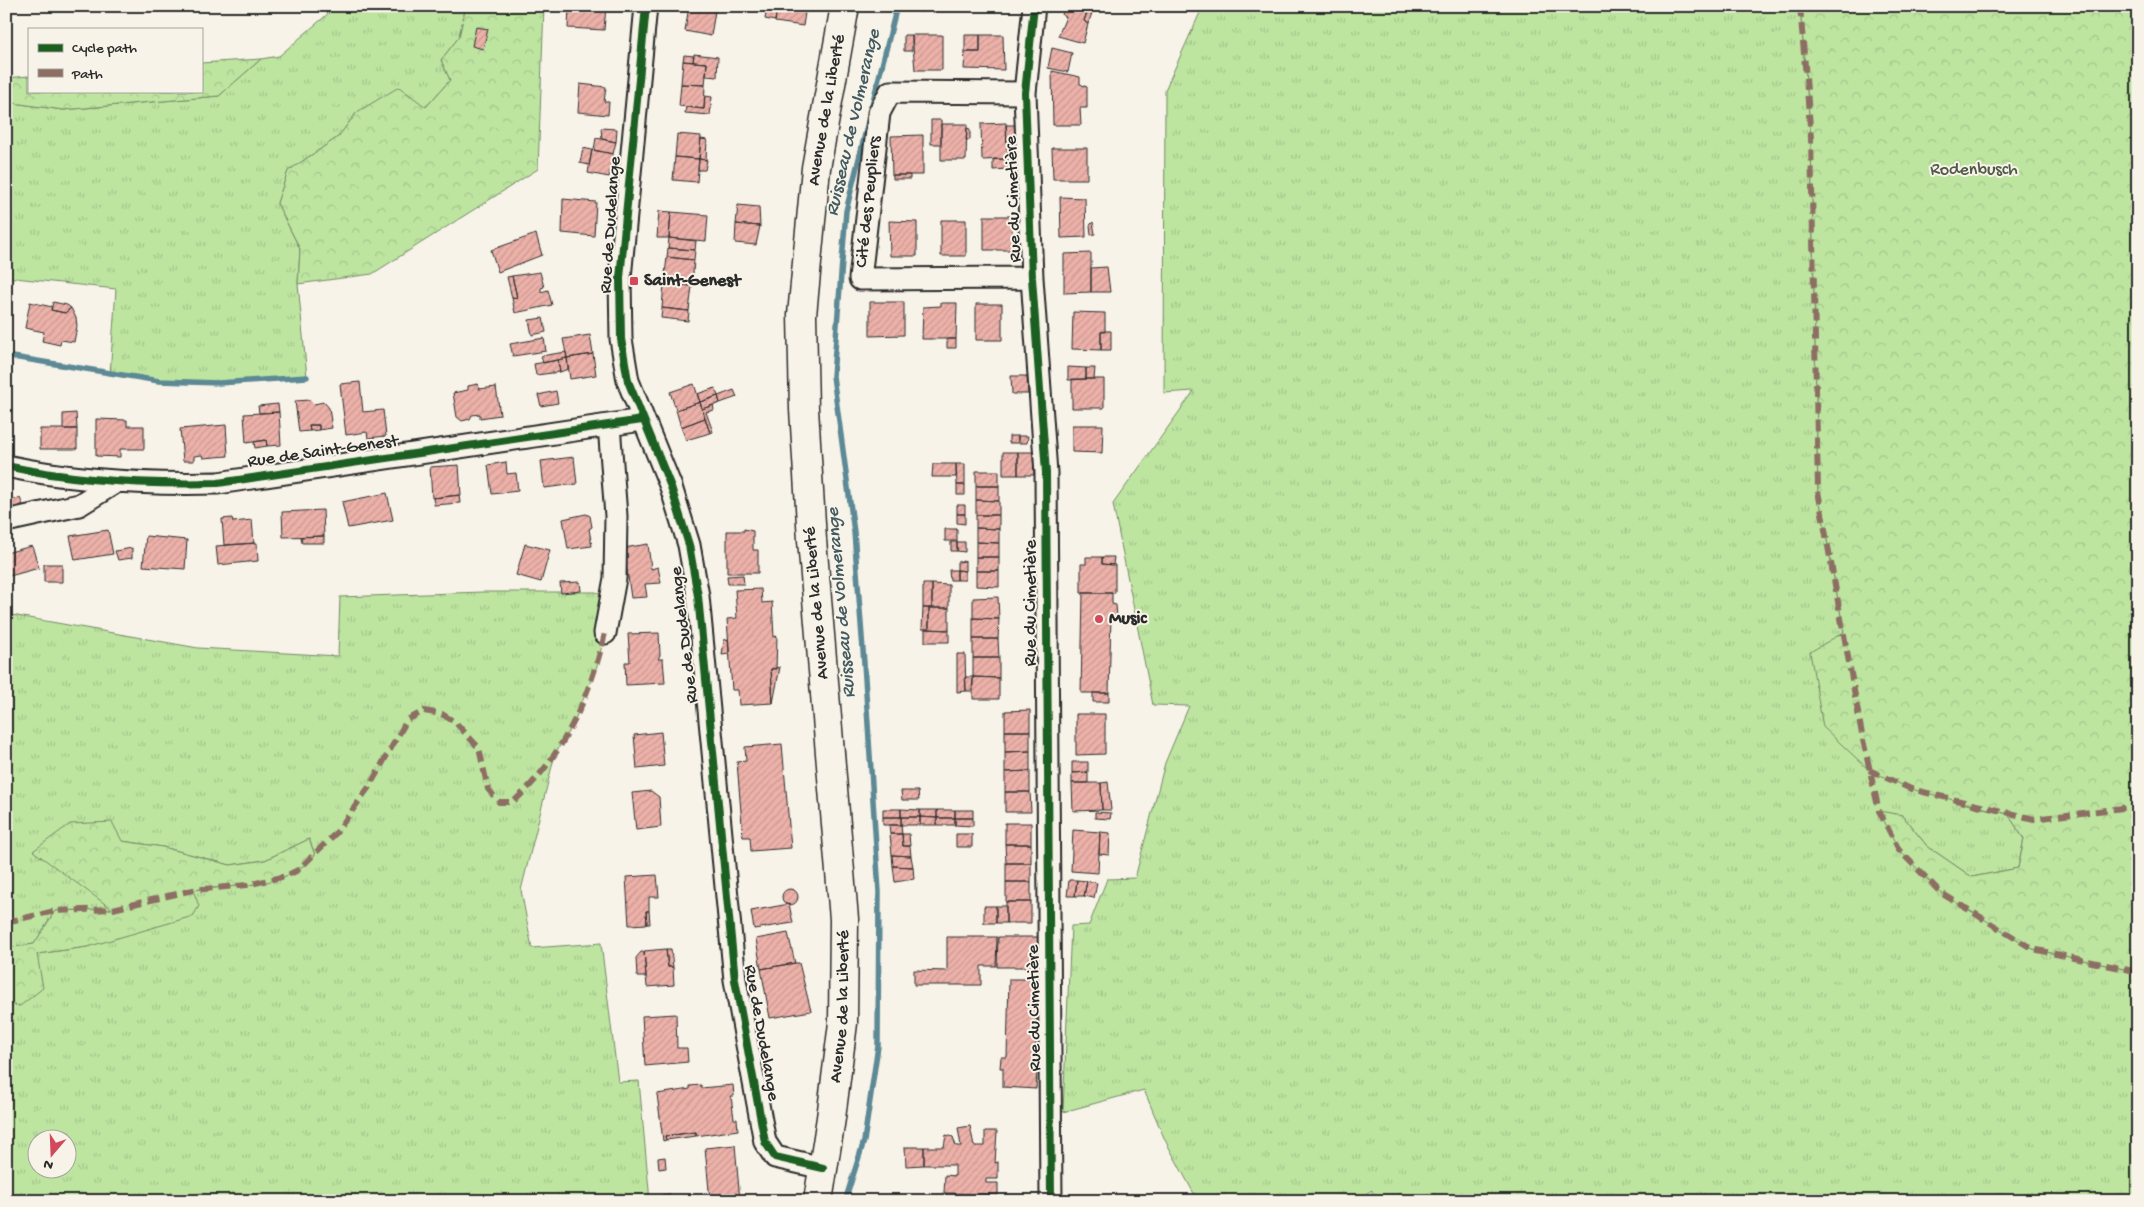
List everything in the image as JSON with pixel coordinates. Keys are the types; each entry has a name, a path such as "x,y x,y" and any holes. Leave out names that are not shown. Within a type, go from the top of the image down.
{"main road":[{"name":"Avenue de la Liberté","path":"818,1201 842,1023 844,918 812,540 804,409 802,316 816,168 845,6"}],"street":[{"name":"Rue de Dudelange","path":"646,6 620,278 621,339 628,381 642,420 672,487 689,545 698,596 735,980 765,1142 775,1158 823,1168"},
{"name":"Rue du Cimetière","path":"1034,6 1026,94 1032,278 1046,473 1051,1201"},
{"name":"Cité des Peupliers","path":"1026,94 890,92 879,113 860,279 1032,278"},
{"name":"Rue de Saint-Genest","path":"6,466 55,476 116,482 164,484 218,483 642,420"},
{"path":"605,632 615,578 616,524 608,425"},
{"path":"6,522 79,505 116,482"}],"green space":[{"path":"337,6 466,6 459,37 441,60 450,80 425,108 357,112 338,137 288,171 277,203 300,249 298,284 307,377 219,383 159,381 110,374 116,289 6,277 6,102 63,110 219,96 261,59 279,56"},
{"path":"466,6 544,6 538,169 372,274 298,284 300,249 277,203 288,171 338,137 357,112 399,87 426,107 450,80 441,60 459,37"},
{"path":"1203,6 1800,6 1811,138 1818,491 1844,632 1958,802 2008,814 2024,839 2018,868 1972,877 1927,846 1902,815 1880,812 2033,949 2138,972 2138,1201 1373,1201 1372,1190 1354,1201 1198,1201 1165,1140 1144,1090 1063,1112 1071,926 1089,925 1107,879 1135,878 1165,763 1189,706 1153,705 1113,504 1194,391 1164,393 1165,90"},
{"name":"Rodenbusch","path":"1800,6 2138,6 2138,972 2033,949 1941,893 1899,850 1879,811 1902,815 1927,846 1972,877 2018,868 2024,839 2008,814 1911,789 1869,770 1823,727 1810,652 1844,632 1818,491 1811,138"},
{"path":"261,59 219,96 63,110 6,102 6,78 28,76 28,92 202,92 202,63"},
{"path":"483,592 596,592 603,596 605,633 597,666 574,722 555,754 521,890 532,948 601,943 618,1082 639,1081 650,1201 6,1201 6,1004 20,1005 37,954 87,947 193,890 247,885 286,876 298,870 315,854 309,839 265,860 230,865 163,847 122,841 113,909 55,911 34,944 6,948 6,614 198,648 338,656 340,597"},
{"path":"112,822 122,841 163,847 230,865 265,860 309,839 315,855 297,870 273,880 246,885 193,890 199,906 193,916 87,947 37,954 43,988 20,1006 6,1004 6,948 34,944 55,911 112,909 33,851 70,824"}],"building":[{"path":"569,6 606,6 604,30 568,28"},
{"path":"689,6 715,11 711,36 685,31"},
{"path":"692,6 716,6 715,11"},
{"path":"777,6 806,6 803,26 775,22"},
{"path":"919,6 944,6 944,11 919,12"},
{"path":"1065,6 1087,12 1084,21 1088,24 1083,43 1058,36 1066,17 1062,15"},
{"path":"767,8 777,9 775,21 765,19"},
{"path":"1087,12 1092,13 1088,24 1084,21"},
{"path":"476,27 488,29 483,49 472,46"},
{"path":"904,35 912,35 912,51 904,51"},
{"path":"912,35 942,35 942,70 915,70"},
{"path":"965,35 980,35 980,52 965,52"},
{"path":"980,35 1003,35 1004,70 964,69 965,52 980,52"},
{"path":"1052,48 1072,53 1068,72 1048,68"},
{"path":"694,54 718,57 717,77 706,76 707,63 693,62"},
{"path":"684,55 694,56 693,62 683,61"},
{"path":"683,61 707,63 705,85 681,84"},
{"path":"1052,71 1080,77 1080,84 1087,87 1087,108 1080,108 1081,125 1053,125"},
{"path":"580,84 606,87 604,102 609,102 608,115 578,112"},
{"path":"681,84 705,85 704,109 679,106"},
{"path":"705,96 712,97 710,115 685,113 686,107 704,109"},
{"path":"931,120 941,120 941,144 931,144"},
{"path":"1006,123 1008,159 982,160 981,124"},
{"path":"941,124 967,124 966,160 941,160"},
{"path":"1006,125 1015,125 1016,148 1007,149"},
{"path":"601,128 617,129 616,142 602,139"},
{"path":"967,128 970,129 970,140 966,140"},
{"path":"677,134 701,136 699,159 675,157"},
{"path":"923,135 923,175 892,175 891,136"},
{"path":"596,138 616,142 613,154 594,150"},
{"path":"701,139 707,140 706,160 699,159"},
{"path":"583,148 592,150 589,165 580,163"},
{"path":"1052,148 1087,148 1087,179 1053,179"},
{"path":"592,150 613,154 609,177 588,173"},
{"path":"675,157 699,159 697,182 673,180"},
{"path":"699,159 707,160 705,170 698,170"},
{"path":"993,159 1008,159 1008,169 993,170"},
{"path":"893,175 910,175 910,179 893,179"},
{"path":"1060,197 1085,198 1086,237 1061,238"},
{"path":"563,199 596,202 594,236 562,233"},
{"path":"738,205 759,207 760,226 736,224"},
{"path":"659,211 671,212 669,238 657,238"},
{"path":"671,212 708,215 706,241 669,238"},
{"path":"984,216 1012,216 1012,250 984,250"},
{"path":"941,220 966,220 966,256 941,256"},
{"path":"889,221 917,222 917,256 890,256"},
{"path":"1093,222 1095,234 1091,235 1090,225"},
{"path":"736,224 760,226 756,245 735,243"},
{"path":"536,234 542,255 498,272 491,250"},
{"path":"669,238 696,241 695,250 668,248"},
{"path":"668,248 695,250 694,260 667,257"},
{"path":"1091,253 1091,292 1064,293 1064,254"},
{"path":"667,257 694,260 692,286 664,283"},
{"path":"1107,267 1110,292 1091,292 1091,268"},
{"path":"540,272 544,287 541,288 541,292 548,290 552,305 515,313 512,298 517,297 512,276"},
{"path":"512,276 517,297 512,298 507,277"},
{"path":"664,283 692,286 689,311 662,308"},
{"path":"30,302 52,307 51,310 65,313 71,308 76,318 77,326 74,342 61,340 60,345 42,341 44,332 25,328"},
{"path":"53,302 67,305 71,308 65,313 51,310"},
{"path":"870,302 904,302 904,335 870,336"},
{"path":"941,303 957,303 956,339 922,339 923,307 941,306"},
{"path":"976,304 1002,304 1002,340 976,340"},
{"path":"662,308 689,311 688,321 661,318"},
{"path":"1073,312 1105,313 1105,332 1101,332 1101,350 1072,349"},
{"path":"543,318 546,332 532,335 529,320"},
{"path":"1111,331 1111,350 1101,350 1101,332"},
{"path":"590,335 593,354 567,358 563,339"},
{"path":"544,338 546,351 513,356 510,344"},
{"path":"947,339 956,339 956,348 947,348"},
{"path":"566,352 567,358 543,363 541,356"},
{"path":"593,354 596,375 570,379 567,358"},
{"path":"567,358 568,369 560,372 558,360"},
{"path":"558,360 560,372 536,375 534,364"},
{"path":"1068,367 1086,368 1086,379 1068,380"},
{"path":"1086,368 1095,368 1094,379 1086,379"},
{"path":"1011,376 1027,376 1028,394 1012,394"},
{"path":"1072,379 1104,379 1104,408 1072,408"},
{"path":"360,382 363,412 383,410 386,436 368,438 367,432 346,435 340,384"},
{"path":"478,384 479,389 496,387 500,415 480,418 480,414 472,415 470,419 462,421 457,417 453,393 468,390 468,386"},
{"path":"694,384 700,402 676,410 670,392"},
{"path":"715,388 718,396 700,402 697,394"},
{"path":"734,390 737,397 720,403 718,396"},
{"path":"556,391 558,403 541,406 538,395"},
{"path":"718,396 720,403 702,409 700,402"},
{"path":"310,400 314,404 324,402 329,408 332,428 319,430 319,425 309,425 310,431 299,432 295,401"},
{"path":"700,402 705,418 681,427 676,410"},
{"path":"278,404 279,412 259,413 258,406"},
{"path":"713,405 714,410 706,412 713,432 710,433 702,409"},
{"path":"279,412 281,445 267,446 266,440 246,443 244,414"},
{"path":"76,413 77,429 63,429 63,414"},
{"path":"705,418 710,433 686,440 681,427"},
{"path":"96,419 127,420 127,426 144,426 144,449 120,449 120,457 96,456"},
{"path":"226,425 228,456 203,458 202,455 194,456 194,461 183,461 180,429"},
{"path":"309,425 319,425 319,430 310,431"},
{"path":"1072,425 1103,425 1102,453 1072,452"},
{"path":"40,429 77,429 77,449 40,449"},
{"path":"1009,436 1018,436 1018,443 1009,443"},
{"path":"1018,436 1028,436 1027,443 1018,443"},
{"path":"266,440 267,446 255,448 254,442"},
{"path":"1003,452 1018,452 1018,475 1003,475"},
{"path":"1018,452 1033,452 1034,475 1018,475"},
{"path":"574,457 577,484 544,488 541,461"},
{"path":"506,462 507,474 516,473 518,491 492,494 488,465"},
{"path":"933,464 956,464 956,477 932,477"},
{"path":"956,464 965,464 965,485 957,485"},
{"path":"459,465 461,495 432,498 430,467"},
{"path":"976,471 999,471 999,486 976,486"},
{"path":"957,485 965,485 965,495 957,495"},
{"path":"976,486 999,486 999,501 976,500"},
{"path":"387,493 393,520 348,528 342,502"},
{"path":"459,495 460,503 434,505 433,498"},
{"path":"20,498 23,505 12,509 10,500"},
{"path":"976,500 999,501 999,515 976,515"},
{"path":"957,505 965,505 965,514 957,514"},
{"path":"323,510 324,536 283,537 282,512"},
{"path":"586,514 590,516 592,527 589,529 592,546 568,549 563,519"},
{"path":"957,514 965,514 965,524 957,523"},
{"path":"976,515 999,515 999,529 976,528"},
{"path":"232,518 233,522 252,520 254,543 224,545 222,519"},
{"path":"976,528 999,529 999,543 976,542"},
{"path":"744,529 753,531 753,550 758,550 758,573 727,573 727,531 744,531"},
{"path":"945,529 957,529 957,541 945,541"},
{"path":"108,530 113,554 75,560 70,536"},
{"path":"146,536 187,540 185,569 143,566"},
{"path":"324,536 324,543 302,543 301,537"},
{"path":"951,542 957,542 957,551 951,551"},
{"path":"957,542 965,542 965,552 957,551"},
{"path":"976,542 999,543 999,557 976,557"},
{"path":"257,543 258,561 218,565 216,546"},
{"path":"525,544 550,550 541,582 516,575"},
{"path":"648,544 651,569 658,567 661,583 645,584 647,597 631,598 624,548"},
{"path":"32,546 39,568 6,577 6,553"},
{"path":"132,548 132,558 118,560 115,551"},
{"path":"976,557 999,557 999,571 976,571"},
{"path":"1086,557 1102,557 1102,564 1115,565 1115,593 1081,593 1081,564 1086,564"},
{"path":"1102,557 1114,557 1113,565 1102,564"},
{"path":"965,561 965,571 957,570 957,562"},
{"path":"44,564 62,564 62,582 44,582"},
{"path":"949,570 957,570 957,580 950,580"},
{"path":"957,570 965,571 965,580 957,580"},
{"path":"976,571 999,571 999,587 976,586"},
{"path":"743,575 744,584 728,584 727,576"},
{"path":"580,582 581,591 561,593 560,583"},
{"path":"923,584 932,584 932,608 923,608"},
{"path":"932,584 949,585 949,608 932,608"},
{"path":"761,589 762,603 772,602 774,637 777,636 776,669 771,669 773,703 739,705 738,690 732,690 727,619 737,618 735,590"},
{"path":"1083,593 1112,593 1112,604 1116,605 1117,617 1111,617 1109,693 1081,693"},
{"path":"998,597 999,619 973,618 973,598"},
{"path":"923,608 929,608 929,629 922,629"},
{"path":"929,608 949,608 949,630 929,629"},
{"path":"973,618 999,619 998,639 973,639"},
{"path":"925,629 949,630 949,642 925,642"},
{"path":"659,633 660,655 658,659 663,659 665,683 626,685 625,662 630,662 628,634"},
{"path":"728,639 729,654 722,655 724,640"},
{"path":"973,639 998,639 999,658 973,658"},
{"path":"957,654 965,654 966,691 957,692"},
{"path":"973,658 999,658 999,678 973,677"},
{"path":"780,667 773,703 771,669"},
{"path":"965,677 973,677 972,691 966,691"},
{"path":"973,677 999,678 999,699 973,699"},
{"path":"1093,693 1109,693 1109,702 1093,702"},
{"path":"1030,710 1030,731 1005,731 1005,711"},
{"path":"1076,714 1105,714 1105,754 1076,755"},
{"path":"1005,731 1030,731 1030,751 1005,752"},
{"path":"661,732 664,766 637,769 634,735"},
{"path":"782,744 791,848 751,851 750,837 743,837 737,762 746,761 745,747"},
{"path":"1030,751 1030,771 1005,772 1005,752"},
{"path":"1072,762 1088,762 1088,772 1072,773"},
{"path":"1030,771 1030,792 1005,792 1005,772"},
{"path":"1088,772 1088,783 1072,783 1072,773"},
{"path":"1108,782 1111,810 1102,810 1101,783"},
{"path":"1072,783 1101,783 1102,810 1073,811"},
{"path":"651,791 659,797 661,827 636,830 632,793"},
{"path":"901,791 918,791 919,800 902,800"},
{"path":"1005,792 1030,792 1031,812 1005,812"},
{"path":"883,809 901,809 901,817 883,817"},
{"path":"901,809 920,810 920,817 901,817"},
{"path":"920,810 937,810 937,818 920,817"},
{"path":"937,810 955,810 955,818 937,818"},
{"path":"955,810 973,810 973,818 955,818"},
{"path":"1095,812 1111,813 1110,819 1095,818"},
{"path":"883,817 901,817 901,825 883,825"},
{"path":"901,817 920,817 920,825 901,825"},
{"path":"920,817 937,818 937,825 920,825"},
{"path":"937,818 955,818 955,825 937,825"},
{"path":"955,818 973,818 973,826 955,825"},
{"path":"1005,823 1031,823 1031,844 1005,844"},
{"path":"889,825 901,825 902,834 890,834"},
{"path":"1073,830 1100,832 1098,873 1071,871"},
{"path":"1100,832 1110,833 1109,855 1099,854"},
{"path":"890,834 902,834 903,846 910,846 911,856 892,855"},
{"path":"902,834 909,834 910,846 903,846"},
{"path":"956,834 972,834 972,847 956,847"},
{"path":"1005,844 1031,844 1031,863 1006,863"},
{"path":"892,855 911,856 913,867 893,866"},
{"path":"1006,863 1031,863 1031,882 1006,882"},
{"path":"893,866 913,867 914,879 895,882"},
{"path":"657,875 659,897 649,897 649,911 646,911 647,924 629,925 626,877"},
{"path":"1069,880 1077,880 1075,896 1067,896"},
{"path":"1077,880 1087,881 1084,896 1075,896"},
{"path":"1087,881 1097,883 1094,898 1084,896"},
{"path":"1006,882 1031,882 1031,902 1006,902"},
{"path":"790,889 796,891 798,897 796,903 790,905 784,903 782,897 784,891"},
{"path":"1006,902 1031,902 1031,923 1006,923"},
{"path":"789,904 793,923 754,929 751,911"},
{"path":"984,906 996,906 996,923 984,923"},
{"path":"996,906 1006,906 1006,923 996,923"},
{"path":"646,911 649,911 650,924 647,924"},
{"path":"788,933 795,963 761,969 756,939"},
{"path":"947,937 997,937 996,966 981,966 981,985 914,985 914,970 947,971"},
{"path":"998,937 1038,937 1038,967 997,967"},
{"path":"666,949 671,949 673,967 668,967"},
{"path":"666,949 668,967 673,967 674,985 647,987 644,951"},
{"path":"641,952 644,952 646,977 637,977 636,958"},
{"path":"799,963 811,1011 770,1018 761,969"},
{"path":"1009,979 1038,979 1036,1089 1003,1087 1003,1068 1000,1068 1001,1057 1007,1057"},
{"path":"676,1014 677,1048 687,1048 688,1062 645,1066 642,1016"},
{"path":"701,1085 701,1088 733,1085 734,1096 731,1096 734,1119 737,1119 738,1130 696,1136 696,1132 665,1136 666,1140 663,1141 657,1094 690,1089 690,1086"},
{"path":"970,1126 974,1146 985,1146 985,1131 997,1131 995,1163 998,1162 998,1179 986,1179 986,1183 998,1183 998,1195 944,1193 945,1175 955,1176 955,1165 924,1165 924,1147 944,1147 946,1135 953,1137 956,1146 961,1146 958,1128"},
{"path":"696,1132 696,1136 666,1140 665,1136"},
{"path":"735,1145 740,1201 710,1201 705,1148"},
{"path":"905,1147 924,1147 924,1165 906,1166"},
{"path":"665,1157 666,1168 659,1169 658,1158"},
{"path":"670,1194 670,1201 663,1201 662,1195"}],"waterway":[{"name":"Ruisseau de Volmerange","path":"871,109 897,6"},
{"name":"Ruisseau de Volmerange","path":"845,1201 864,1141 878,1046 879,892 864,663 854,532 833,376 846,211 868,122"},
{"path":"13,357 159,381 219,383 307,377"}],"marked path":[{"path":"1800,6 1811,138 1818,491 1863,740 1879,811 1899,850 1941,893 2033,949 2138,972"},
{"path":"6,922 55,911 113,909 193,890 247,885 286,876 298,870 336,833 369,787 407,720 424,711 442,714 456,723 479,748 488,789 499,802 513,802 531,785 546,766 572,725 591,680 605,633"},
{"path":"1869,770 1911,789 2034,819 2138,806"}],"cycle path":[{"path":"646,6 620,278 621,339 628,381 671,487 689,545 698,596 735,980 765,1142 775,1157 823,1168"},
{"path":"1034,6 1025,93 1032,278 1046,473 1051,1201"},
{"path":"6,466 112,481 218,483 642,420"}],"place":[{"name":"Saint-Genest","path":"634,281"},
{"name":"Music","path":"1099,619"}]}
